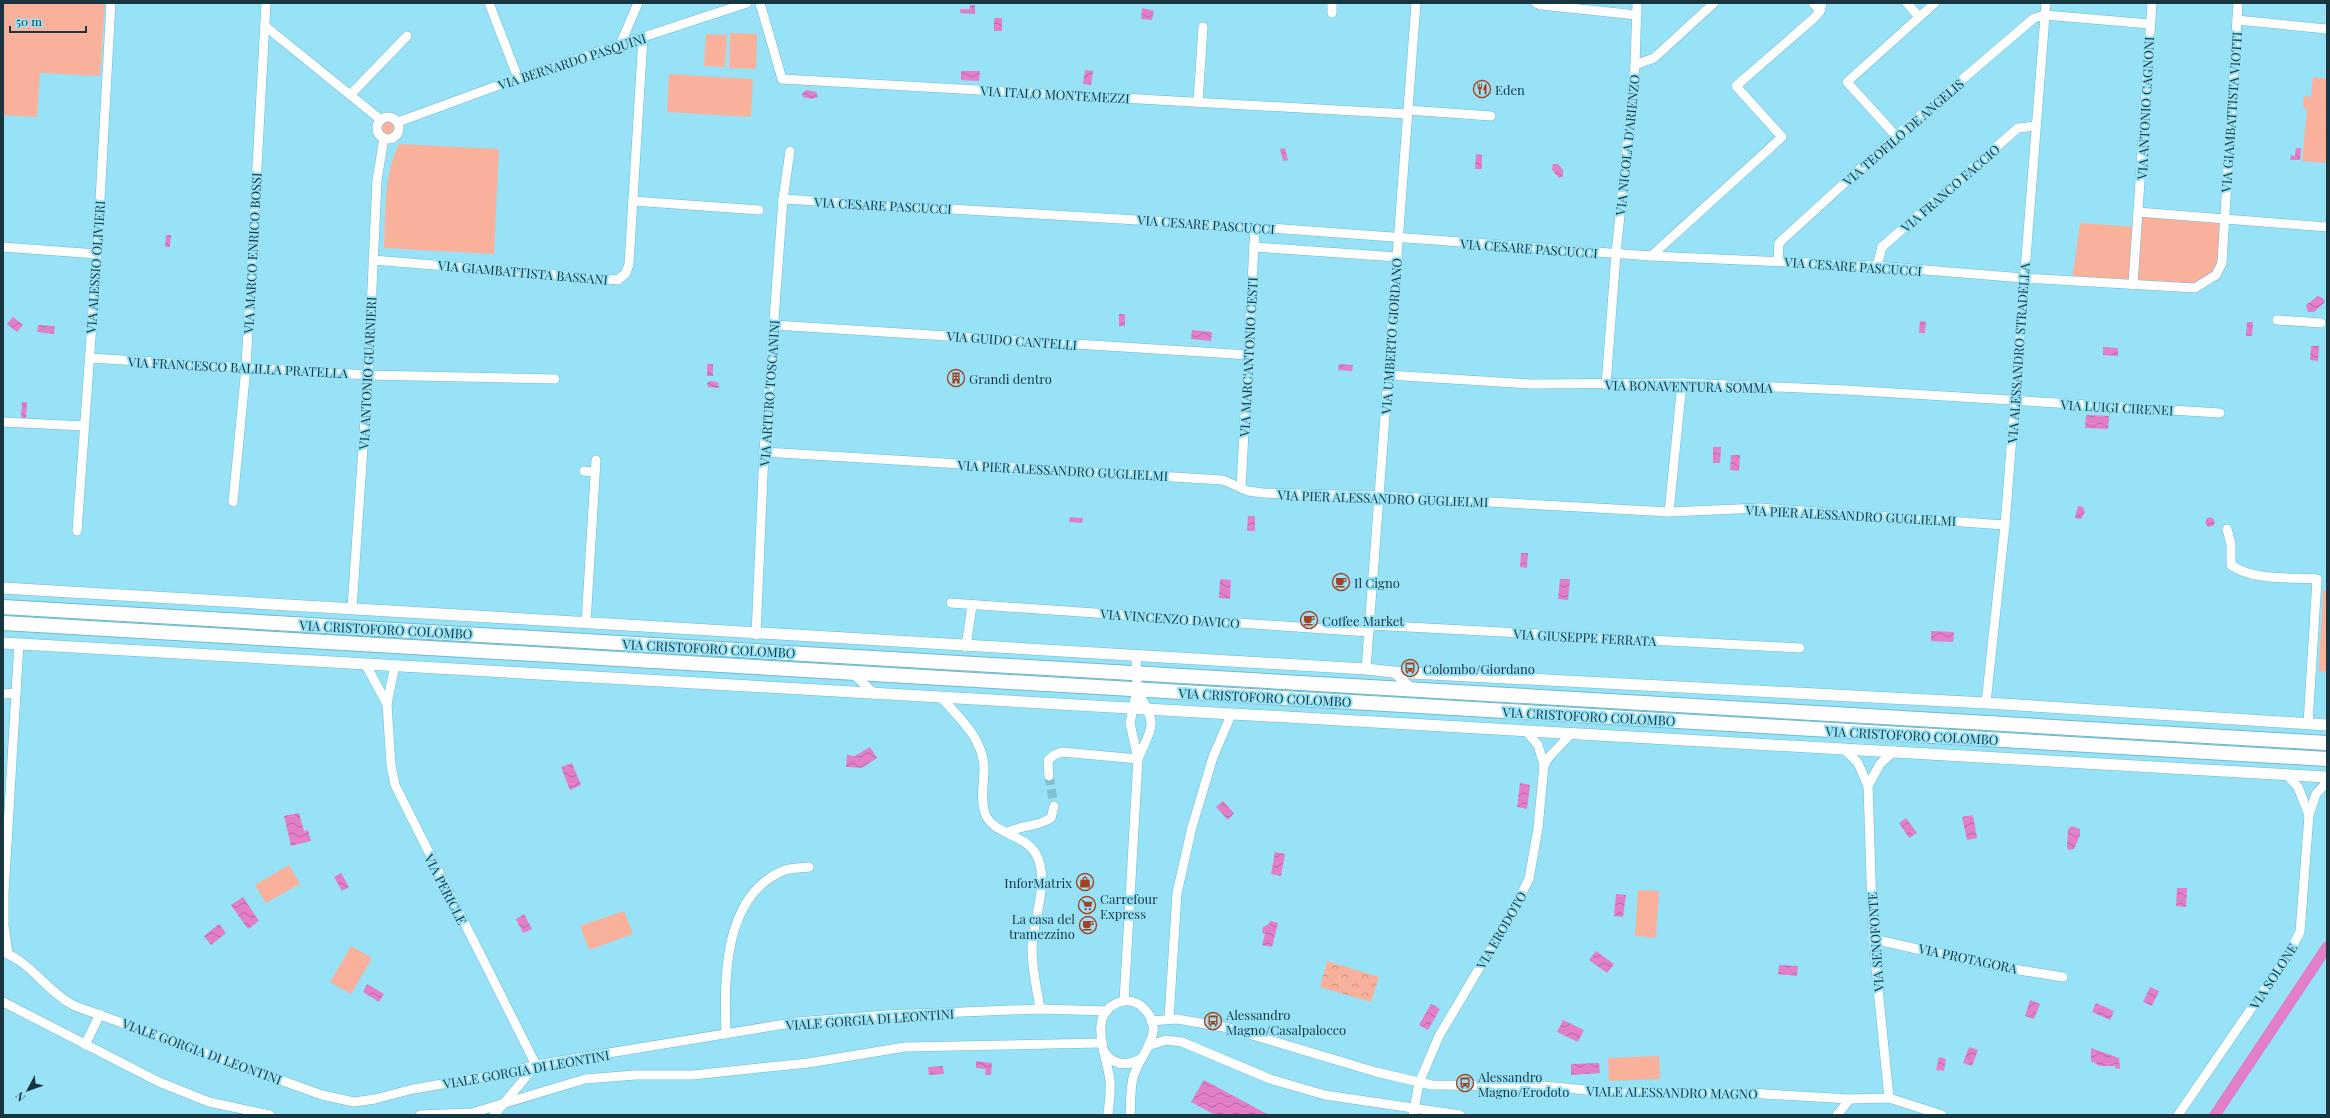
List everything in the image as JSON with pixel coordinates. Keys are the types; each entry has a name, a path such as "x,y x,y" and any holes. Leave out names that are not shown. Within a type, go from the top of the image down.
{"main road":[{"name":"VIA CRISTOFORO COLOMBO","path":"3,607 1136,673 1415,691 2327,743"},
{"name":"VIA CRISTOFORO COLOMBO","path":"3,623 2327,759"}],"street":[{"name":"VIA ALESSIO OLIVIERI","path":"77,531 97,254 111,3"},
{"name":"VIA MARCO ENRICO BOSSI","path":"233,502 246,367 266,3"},
{"path":"489,3 518,78"},
{"path":"620,45 638,3"},
{"name":"VIA BERNARDO PASQUINI","path":"398,122 518,78 747,3"},
{"name":"VIA ITALO MONTEMEZZI","path":"760,3 782,79 1198,102 1491,116"},
{"path":"1332,3 1332,13"},
{"name":"VIA UMBERTO GIORDANO","path":"1366,669 1381,496 1388,375 1416,3"},
{"path":"1536,3 1580,6 1637,15"},
{"path":"1635,65 1637,3"},
{"name":"VIA NICOLA D'ARIENZO","path":"1606,385 1616,254 1635,65 1654,58 1714,3"},
{"path":"1651,256 1782,137 1736,86 1821,7 1813,3"},
{"path":"1908,3 1919,17"},
{"path":"1896,136 1847,82 1935,3"},
{"name":"VIA ALESSANDRO STRADELLA","path":"1986,703 2005,525 2023,278 2046,3"},
{"name":"VIA ANTONIO CAGNONI","path":"2134,285 2152,3"},
{"name":"VIA GIAMBATTISTA VIOTTI","path":"2225,220 2238,3"},
{"path":"2045,15 2150,24"},
{"name":"VIA TEOFILO DE ANGELIS","path":"1778,261 1779,243 1896,136 2034,18 2045,15"},
{"path":"2237,20 2327,29"},
{"path":"264,26 381,120"},
{"path":"1198,102 1203,27"},
{"path":"350,95 407,36"},
{"name":"VIA GIAMBATTISTA BASSANI","path":"373,260 618,280 626,273 630,264 643,37"},
{"path":"388,117 398,122 400,128 396,136 389,139 384,138 378,132 381,120 388,117"},
{"name":"VIA FRANCO FACCIO","path":"1877,266 1882,247 2018,128 2036,126"},
{"name":"VIA ANTONIO GUARNIERI","path":"352,608 368,375 377,180 384,138"},
{"name":"VIA ARTURO TOSCANINI","path":"756,635 764,452 783,199 790,151"},
{"name":"VIA CESARE PASCUCCI","path":"783,199 1255,227 1398,239 1616,254 1877,266 2023,278 2195,288 2216,275 2222,263 2225,220"},
{"path":"633,201 760,210"},
{"path":"2138,212 2327,227"},
{"name":"VIA MARC'ANTONIO CESTI","path":"1241,488 1255,227"},
{"path":"3,247 97,254"},
{"name":"VIA CESARE PASCUCCI","path":"1254,247 1397,256"},
{"path":"2277,320 2321,323"},
{"name":"VIA GUIDO CANTELLI","path":"774,325 1249,355"},
{"name":"VIA FRANCESCO BALILLA PRATELLA","path":"89,358 368,375 555,379"},
{"name":"VIA BONAVENTURA SOMMA","path":"1388,375 1531,384 1606,385 1682,383 1846,390 2015,401"},
{"path":"1669,512 1682,383"},
{"name":"VIA LUIGI CIRENEI","path":"2015,401 2220,413"},
{"path":"3,422 84,426"},
{"name":"VIA PIER ALESSANDRO GUGLIELMI","path":"764,452 1223,480 1241,488 1263,493 1381,496 1669,512 1759,508 2005,525"},
{"path":"586,623 596,460"},
{"path":"584,471 596,472"},
{"path":"2227,529 2231,544 2231,565 2240,571 2258,576 2317,579 2308,723"},
{"name":"VIA CRISTOFORO COLOMBO","path":"3,588 352,608 756,635 1366,669 1393,672 1986,703 2327,725"},
{"name":"VIA VINCENZO DAVICO","path":"951,603 1370,628"},
{"path":"966,647 972,605"},
{"name":"VIA GIUSEPPE FERRATA","path":"1370,628 1800,648"},
{"name":"VIA CRISTOFORO COLOMBO","path":"3,643 1133,708 1570,735 1844,749 2327,777"},
{"path":"6,953 4,888 19,643"},
{"path":"1136,657 1138,690 1148,710 1152,725 1138,758"},
{"name":"VIA PERICLE","path":"366,665 387,704"},
{"name":"VIA PERICLE","path":"395,665 387,704 391,765 395,785 536,1065"},
{"path":"851,672 875,694"},
{"path":"1393,672 1415,691"},
{"path":"1124,1001 1138,758 1130,726 1138,690"},
{"path":"3,694 16,693"},
{"path":"941,697 969,729 979,745 984,764 982,796 985,814 992,824 1032,847 1040,863 1039,912 1032,948 1040,1009"},
{"path":"1169,1018 1177,893 1192,827 1213,757 1231,715"},
{"path":"1527,732 1538,745 1544,765"},
{"path":"1544,765 1549,757 1570,735"},
{"path":"1844,749 1858,763 1868,786"},
{"path":"1049,776 1048,760 1054,755 1062,752 1138,758"},
{"path":"1868,786 1880,764 1894,752"},
{"name":"VIA ERODOTO","path":"1413,1111 1419,1083 1439,1036 1509,918 1529,879 1538,828 1544,765"},
{"path":"2286,774 2298,788 2309,815"},
{"path":"2309,815 2316,794 2327,782"},
{"name":"VIA SENOFONTE","path":"1868,786 1873,939 1889,1098"},
{"path":"1008,832 1017,828 1042,824 1051,818 1054,806"},
{"name":"VIA SOLONE","path":"2178,1115 2286,958 2300,932 2309,815"},
{"path":"726,1034 724,988 728,953 736,923 748,900 768,879 786,870 810,867"},
{"name":"VIA PROTAGORA","path":"1873,939 1988,965 2063,977"},
{"name":"VIALE GORGIA DI LEONTINI","path":"6,953 22,962 60,999 322,1095 354,1102 502,1074 536,1065 797,1022 887,1015 1040,1009 1107,1011"},
{"path":"1108,1115 1110,1082 1104,1052 1100,1042 1101,1027 1107,1011 1114,1005 1124,1001 1139,1004 1151,1021 1153,1032 1151,1045 1140,1059 1132,1079 1130,1115"},
{"path":"3,1002 159,1082 209,1102 270,1115"},
{"path":"85,1045 100,1014"},
{"name":"VIALE ALESSANDRO MAGNO","path":"1151,1021 1169,1018 1250,1033 1419,1083 1445,1086 1543,1086 1619,1093 1748,1093 1850,1099 1889,1098 1942,1115"},
{"path":"1151,1045 1166,1040 1182,1042 1297,1088 1413,1111 1460,1115"},
{"name":"VIALE GORGIA DI LEONTINI","path":"420,1115 472,1113 585,1079 635,1075 693,1075 800,1064 905,1047 1084,1044 1100,1042"},
{"path":"1104,1052 1111,1060 1119,1063 1130,1063 1140,1059"},
{"path":"494,1115 536,1065"},
{"path":"1837,1115 1850,1099"}],"green space":[{"path":"3,3 105,3 100,76 40,73 37,117 3,115"},
{"path":"730,33 757,34 756,69 729,68"},
{"path":"706,34 727,35 725,67 704,66"},
{"path":"669,74 753,79 751,117 667,112"},
{"path":"2313,77 2327,79 2327,163 2302,161 2307,109 2303,108 2304,96 2311,97"},
{"path":"388,121 393,123 395,128 393,133 388,135 383,133 381,128 383,123"},
{"path":"399,144 499,149 494,254 384,248 386,195 390,169"},
{"path":"2138,212 2225,220 2216,275 2195,288 2072,281 2080,223 2137,227"},
{"path":"2327,580 2327,671 2319,672 2323,590 2326,590"},
{"path":"289,865 300,884 266,903 255,885"},
{"path":"1638,890 1659,891 1656,938 1635,936"},
{"path":"624,911 633,934 589,950 580,926"},
{"path":"351,946 372,958 351,994 330,982"},
{"path":"1327,961 1379,977 1371,1002 1320,987"},
{"path":"1659,1056 1660,1079 1609,1081 1608,1058"}],"water":[{"path":"970,5 975,5 975,14 960,13 960,9 970,9"},
{"path":"1142,8 1154,11 1152,20 1141,19"},
{"path":"994,18 1002,18 1002,31 994,31"},
{"path":"1085,70 1093,71 1091,85 1083,84"},
{"path":"961,71 980,71 979,81 961,80"},
{"path":"806,90 816,92 818,97 812,99 803,97 802,94"},
{"path":"1285,148 1288,160 1283,161 1280,149"},
{"path":"2296,148 2301,148 2300,160 2290,160 2291,155 2295,156"},
{"path":"1476,154 1482,155 1482,169 1475,169"},
{"path":"1553,164 1558,164 1563,170 1563,176 1559,178 1552,170"},
{"path":"166,235 171,235 170,247 165,247"},
{"path":"2318,296 2324,299 2325,302 2314,312 2308,312 2306,305"},
{"path":"1119,314 1125,314 1125,326 1119,326"},
{"path":"13,317 23,325 17,332 7,324"},
{"path":"1920,321 1926,322 1925,333 1919,333"},
{"path":"2247,322 2253,322 2252,336 2246,336"},
{"path":"38,325 55,326 54,334 37,332"},
{"path":"1192,330 1212,332 1211,341 1191,339"},
{"path":"2311,346 2319,346 2318,361 2310,360"},
{"path":"2103,347 2118,348 2118,356 2103,355"},
{"path":"707,364 713,364 713,376 707,376"},
{"path":"1339,364 1353,365 1352,371 1338,370"},
{"path":"710,381 718,382 719,388 708,387 707,383"},
{"path":"22,402 27,402 26,418 21,418"},
{"path":"2086,415 2109,416 2108,429 2085,428"},
{"path":"1713,447 1721,447 1720,463 1713,463"},
{"path":"1731,455 1740,455 1739,471 1730,470"},
{"path":"2078,506 2083,507 2085,512 2081,519 2075,517"},
{"path":"1248,516 1255,516 1255,531 1247,531"},
{"path":"1070,517 1083,518 1082,523 1069,522"},
{"path":"2210,517 2215,522 2210,527 2205,522"},
{"path":"1521,553 1528,553 1527,568 1520,567"},
{"path":"1220,579 1231,580 1230,599 1219,598"},
{"path":"1560,579 1570,579 1568,600 1558,599"},
{"path":"1931,631 1954,632 1953,642 1931,641"},
{"path":"870,747 877,758 862,768 846,767 847,755 855,756"},
{"path":"572,763 581,785 570,790 561,767"},
{"path":"1520,783 1530,785 1527,809 1517,807"},
{"path":"1223,801 1234,813 1228,820 1216,807"},
{"path":"299,813 304,831 308,830 311,841 291,846 284,816"},
{"path":"1973,815 1977,838 1967,840 1962,817"},
{"path":"1906,818 1917,833 1909,838 1899,823"},
{"path":"2072,826 2080,829 2080,835 2074,849 2069,850 2067,848 2068,829"},
{"path":"1275,852 1285,854 1281,876 1271,874"},
{"path":"341,873 349,887 342,891 334,877"},
{"path":"2177,888 2187,888 2186,907 2176,906"},
{"path":"1616,894 1626,895 1623,917 1614,916"},
{"path":"243,897 259,921 248,929 231,905"},
{"path":"524,914 532,929 523,933 516,919"},
{"path":"1270,921 1278,923 1272,947 1262,945 1265,934 1262,933 1263,927 1269,924"},
{"path":"219,924 226,933 211,945 204,936"},
{"path":"1596,951 1614,964 1607,973 1589,960"},
{"path":"1779,965 1798,966 1797,976 1778,974"},
{"path":"367,984 384,994 379,1002 363,992"},
{"path":"2150,987 2159,991 2152,1006 2143,1002"},
{"path":"2030,1000 2040,1004 2034,1019 2025,1016"},
{"path":"2096,1003 2114,1011 2110,1020 2092,1012"},
{"path":"1431,1004 1440,1009 1428,1030 1419,1025"},
{"path":"1563,1020 1584,1030 1578,1042 1557,1032"},
{"path":"1969,1047 1978,1050 1972,1066 1963,1063"},
{"path":"2091,1048 2119,1058 2120,1069 2115,1068 2115,1066 2100,1066 2091,1061"},
{"path":"1939,1057 1946,1059 1944,1071 1936,1070"},
{"path":"976,1061 992,1063 991,1075 985,1075 986,1069 976,1068"},
{"path":"1599,1063 1600,1073 1571,1075 1571,1064"},
{"path":"943,1066 944,1074 929,1075 928,1067"},
{"path":"1204,1080 1269,1115 1215,1115 1191,1102"}],"waterway":[{"path":"2215,1115 2327,947"}],"tunnel":[{"path":"1049,776 1054,806"}],"place":[{"name":"Eden","path":"1482,89"},
{"name":"Grandi dentro","path":"956,378"},
{"name":"Il Cigno","path":"1341,582"},
{"name":"Coffee Market","path":"1309,620"},
{"name":"Colombo/Giordano","path":"1410,668"},
{"name":"InforMatrix","path":"1085,882"},
{"name":"Carrefour Express","path":"1087,905"},
{"name":"La casa del tramezzino","path":"1088,925"},
{"name":"Alessandro Magno/Casalpalocco","path":"1213,1021"},
{"name":"Alessandro Magno/Erodoto","path":"1465,1083"}]}
